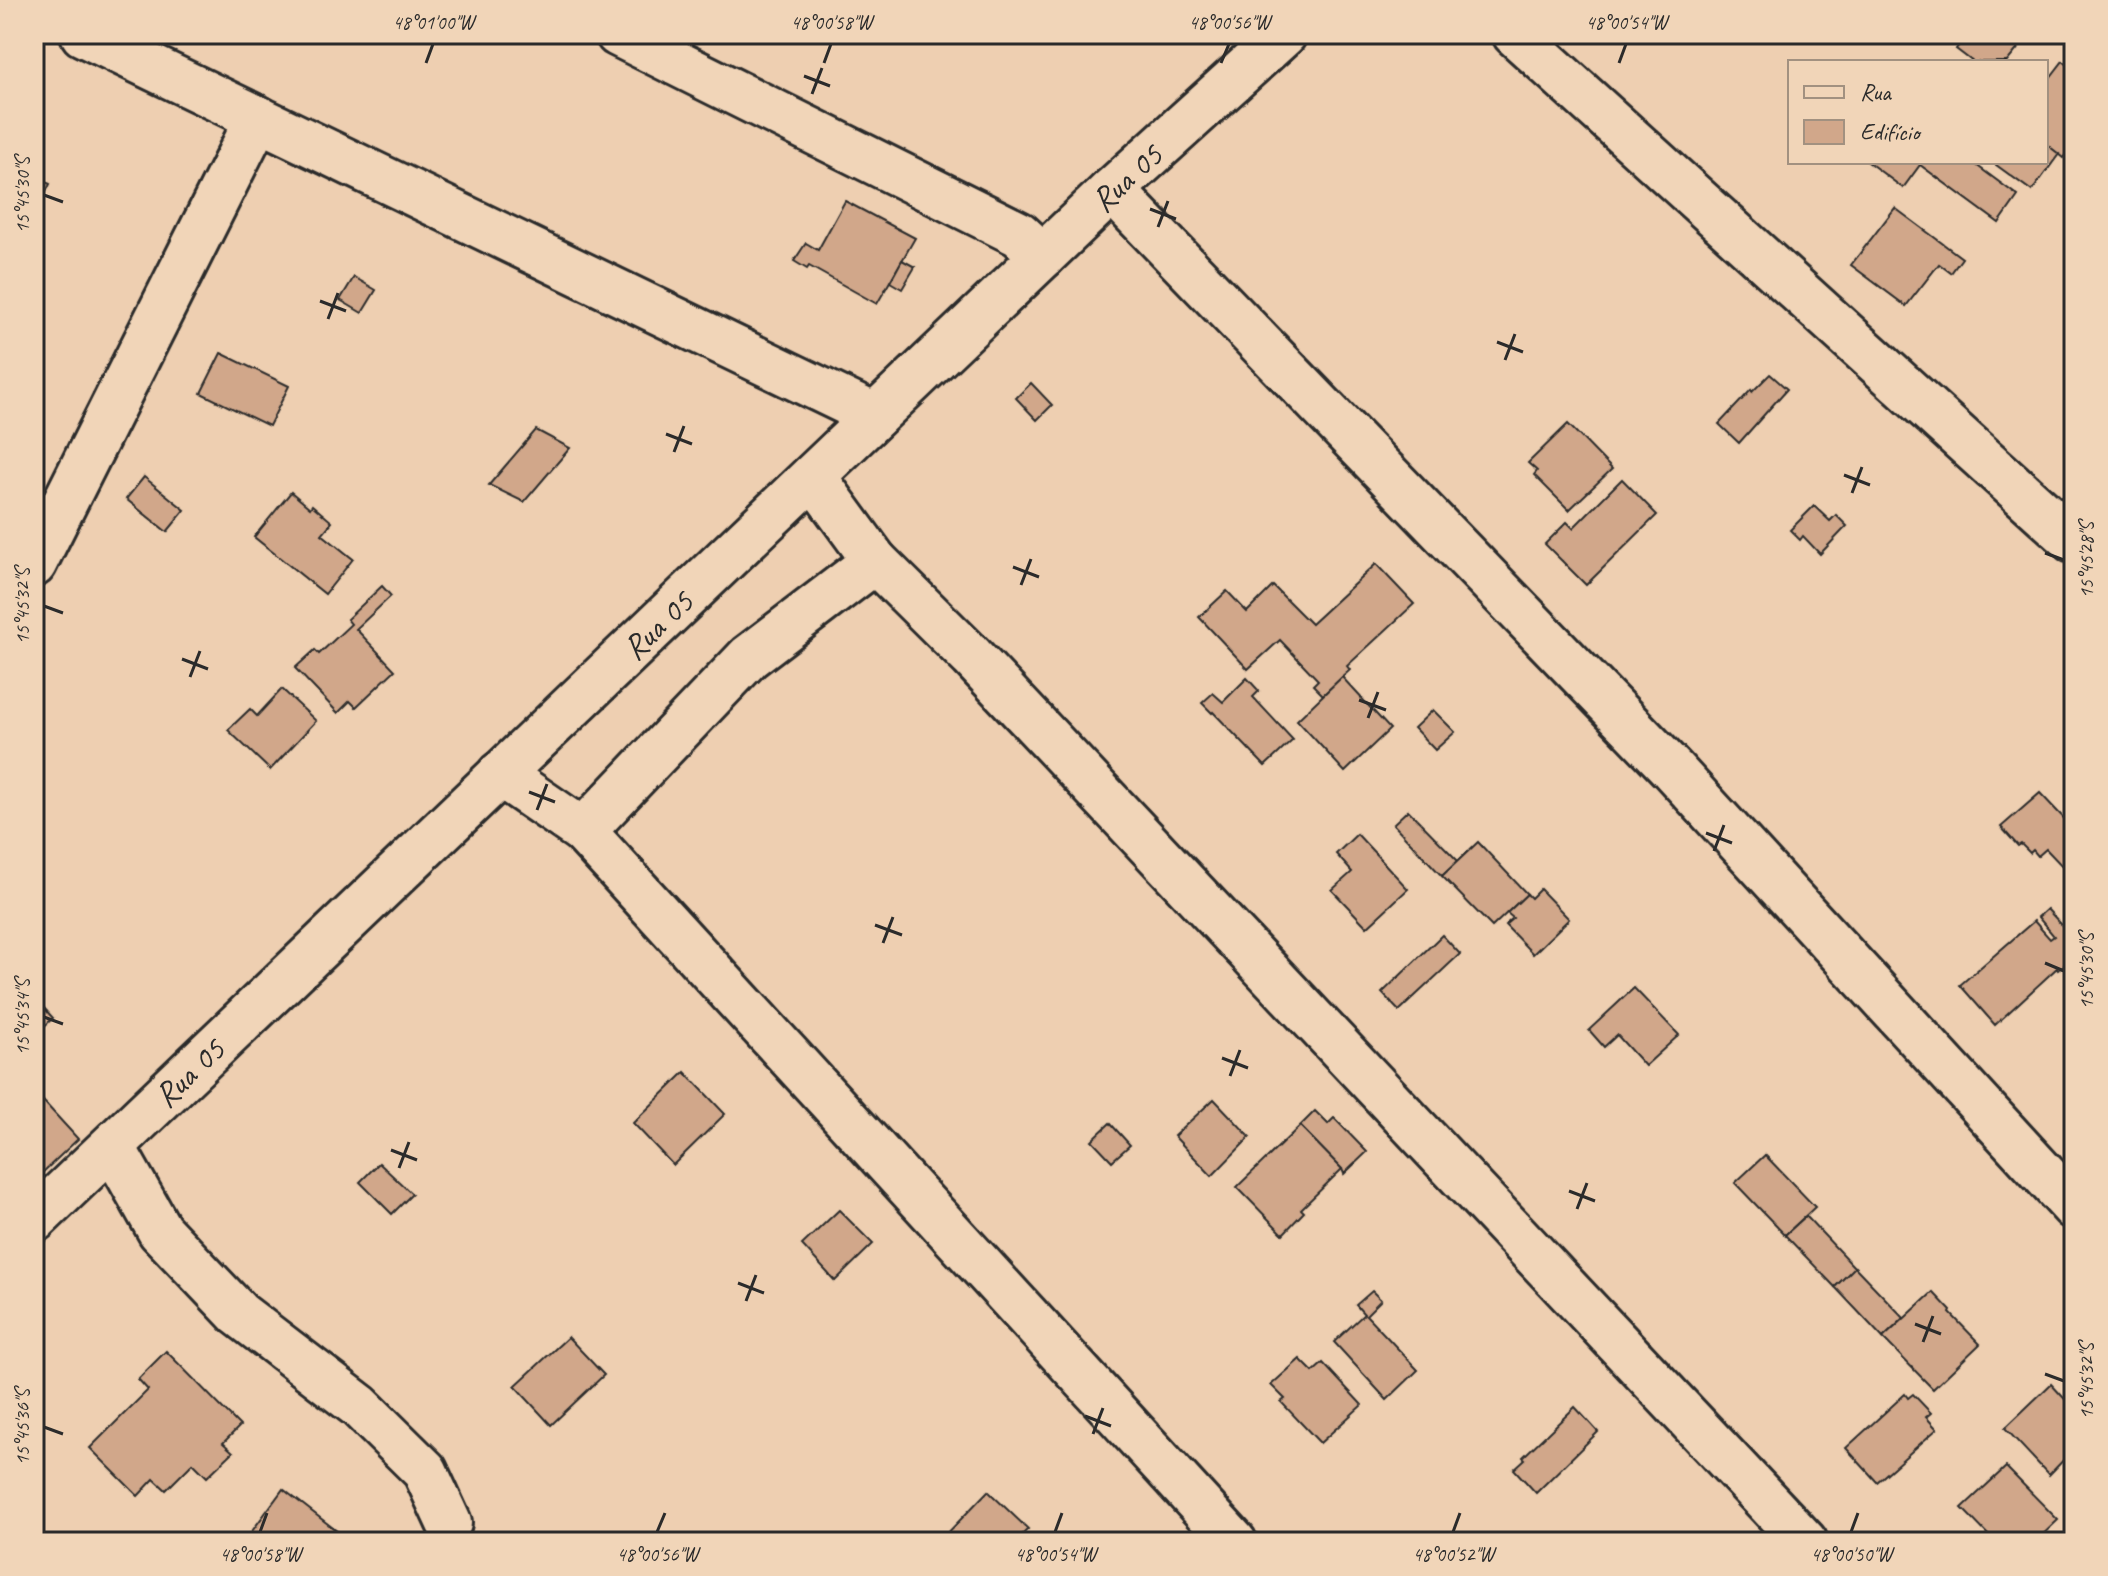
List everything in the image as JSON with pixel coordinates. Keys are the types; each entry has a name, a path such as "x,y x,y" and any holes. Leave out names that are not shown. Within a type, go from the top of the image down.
{"street":[{"path":"83,34 875,416"},
{"path":"618,34 1019,234 1043,256"},
{"name":"Rua 05","path":"34,1220 1112,190 1284,34"},
{"path":"1515,34 2074,541"},
{"path":"34,564 258,118"},
{"path":"1112,190 1672,769 2074,1207"},
{"path":"813,476 875,561 972,657 1805,1542"},
{"path":"583,831 749,657 875,561"},
{"path":"500,774 583,831 1234,1542"},
{"path":"112,1146 160,1231 239,1314 359,1406 425,1471 449,1523"}],"building":[{"path":"1967,34 2029,35 2009,60 1970,60 1956,49"},
{"path":"2063,61 2074,70 2074,143 2063,158 2048,146 2048,80"},
{"path":"2048,146 2059,154 2032,191 1995,164 2048,164"},
{"path":"1871,164 1975,164 2018,196 1999,223 1920,165 1903,188"},
{"path":"34,168 43,172 39,179 50,184 34,216"},
{"path":"845,201 915,238 877,304 809,266 807,269 794,261 806,243 818,250"},
{"path":"1895,208 1962,258 1951,273 1939,264 1906,306 1851,265"},
{"path":"902,260 915,267 902,289 890,282"},
{"path":"354,277 376,290 362,313 340,300"},
{"path":"221,353 289,386 269,426 201,393"},
{"path":"1770,374 1787,389 1739,443 1719,424"},
{"path":"1031,383 1052,405 1037,420 1016,398"},
{"path":"1568,424 1612,469 1569,510 1534,475 1537,471 1528,463"},
{"path":"536,430 570,448 524,502 489,485"},
{"path":"144,477 185,510 167,532 126,499"},
{"path":"1622,479 1657,515 1586,585 1545,544 1567,522 1573,528"},
{"path":"291,492 332,522 322,534 353,559 325,594 254,537"},
{"path":"1814,506 1830,521 1836,515 1847,526 1820,554 1803,536 1800,540 1790,530"},
{"path":"1376,564 1414,604 1347,666 1350,670 1323,695 1313,685 1318,680 1280,640 1248,669 1199,617 1227,591 1247,612 1273,586 1311,624"},
{"path":"382,586 391,596 356,629 395,670 356,707 350,701 338,713 295,668 315,650 319,654 351,624 347,619"},
{"path":"1342,677 1390,729 1345,772 1297,720"},
{"path":"1247,678 1259,691 1253,697 1293,740 1265,766 1202,703 1213,693 1223,702"},
{"path":"282,689 316,721 270,770 228,730 250,709 257,716"},
{"path":"1433,710 1455,732 1435,750 1414,728"},
{"path":"2040,793 2074,829 2074,860 2064,868 2046,849 2038,856 2021,844 2018,846 2001,827"},
{"path":"1408,810 1458,861 1442,876 1393,824"},
{"path":"1357,834 1408,889 1367,927 1332,890 1352,872 1336,854"},
{"path":"1478,842 1527,894 1492,927 1442,876"},
{"path":"1540,889 1569,919 1533,954 1505,925 1513,918 1507,913 1527,894 1531,898"},
{"path":"2047,909 2074,938 2074,957 2057,968 1995,1025 1960,985 2034,921 2050,939 2054,936 2038,917"},
{"path":"1442,935 1460,954 1399,1011 1382,993"},
{"path":"1634,988 1679,1035 1645,1066 1617,1035 1604,1047 1589,1030"},
{"path":"34,997 53,1018 34,1036"},
{"path":"685,1072 725,1114 673,1165 633,1123"},
{"path":"34,1091 78,1139 41,1174 34,1166"},
{"path":"1214,1099 1250,1137 1212,1176 1174,1136"},
{"path":"1315,1111 1328,1124 1334,1118 1367,1152 1344,1174 1300,1126"},
{"path":"1110,1123 1130,1145 1112,1161 1092,1140"},
{"path":"1300,1126 1342,1169 1301,1209 1304,1212 1283,1234 1237,1187"},
{"path":"1765,1155 1815,1207 1785,1235 1735,1183"},
{"path":"379,1163 412,1194 392,1214 360,1182"},
{"path":"839,1210 873,1244 835,1281 802,1245"},
{"path":"1806,1216 1855,1268 1835,1287 1785,1235"},
{"path":"1855,1267 1904,1318 1883,1338 1835,1287"},
{"path":"1372,1291 1381,1300 1366,1315 1418,1370 1387,1400 1334,1342 1364,1314 1356,1305"},
{"path":"1933,1292 1980,1344 1933,1389 1883,1338"},
{"path":"568,1337 604,1375 551,1425 515,1386"},
{"path":"166,1351 240,1426 223,1443 233,1452 207,1477 193,1463 166,1490 154,1479 138,1496 90,1448 148,1390 138,1379"},
{"path":"1300,1359 1313,1372 1323,1363 1362,1405 1320,1443 1281,1402 1285,1399 1271,1385"},
{"path":"2051,1384 2074,1409 2074,1449 2049,1475 2005,1428"},
{"path":"1905,1394 1908,1398 1913,1394 1931,1413 1926,1417 1937,1429 1877,1482 1846,1448"},
{"path":"1575,1407 1598,1432 1536,1493 1514,1469"},
{"path":"2006,1467 2058,1520 2035,1542 1995,1542 1962,1508"},
{"path":"283,1489 351,1542 244,1542"},
{"path":"988,1491 1028,1529 1015,1542 991,1542 986,1538 982,1542 939,1542"}]}
